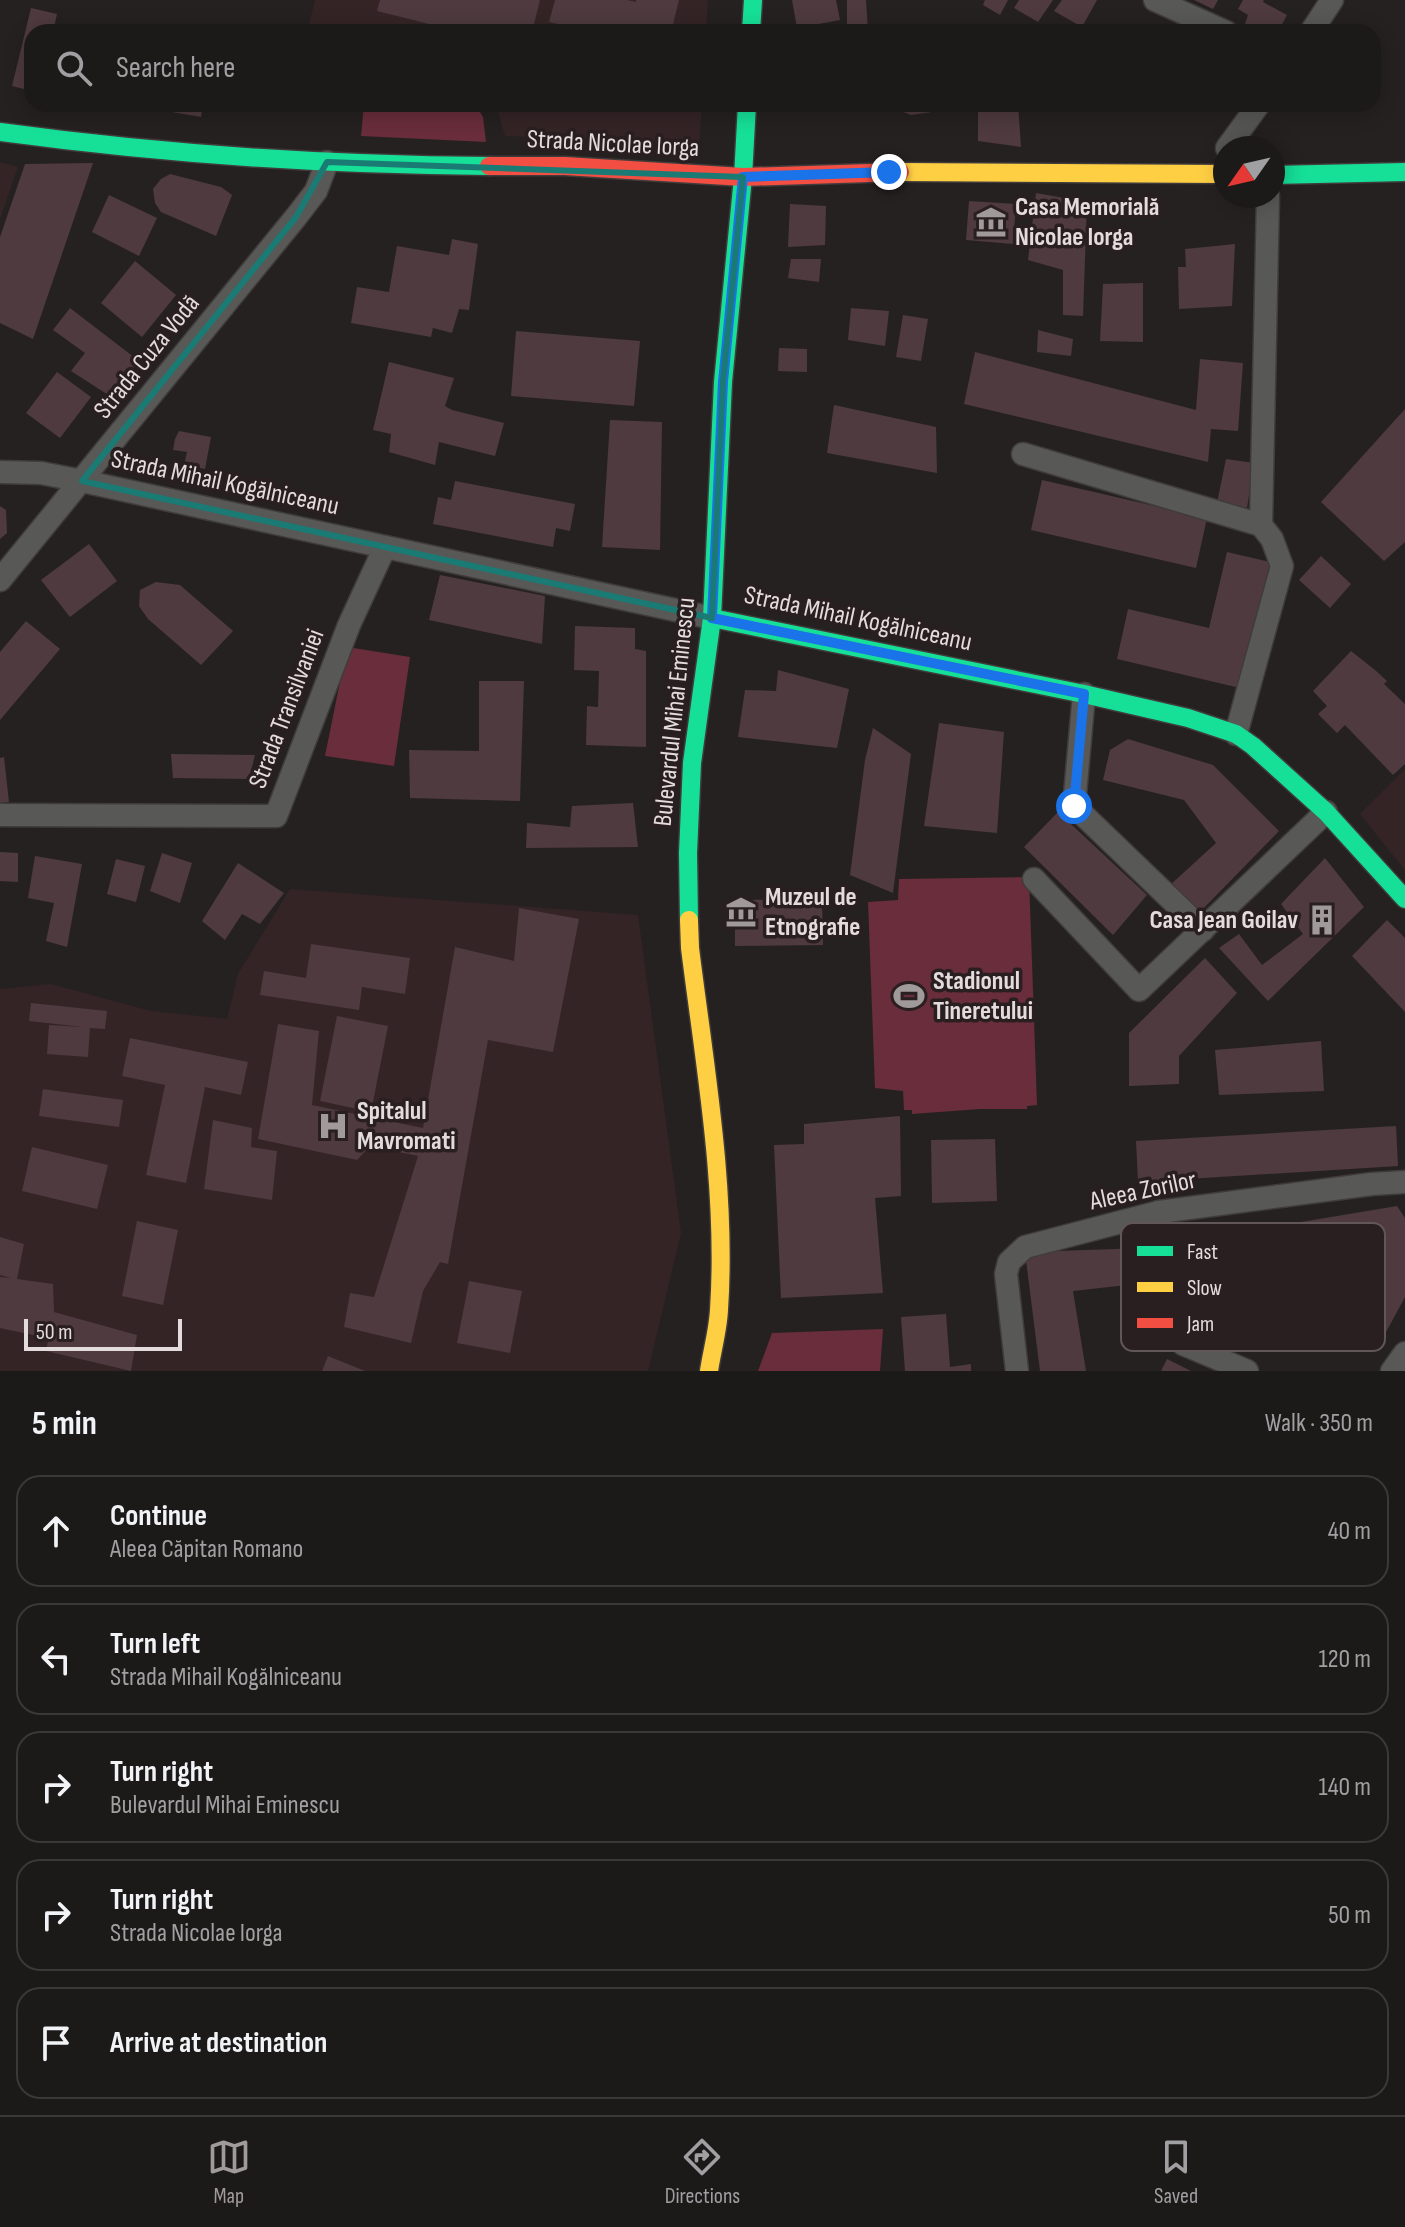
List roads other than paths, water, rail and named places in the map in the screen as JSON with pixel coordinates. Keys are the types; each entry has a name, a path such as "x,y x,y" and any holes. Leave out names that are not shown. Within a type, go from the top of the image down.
{"main road":[{"path":"752,24 753,0"},
{"name":"Bulevardul Mihai Eminescu","path":"709,1371 719,1312 720,1215 716,1150 690,948 688,853 692,763 712,618 723,382 747,112"},
{"name":"Strada Nicolae Iorga","path":"0,132 88,144 228,156 387,165 565,166 743,177 889,172 1213,174"},
{"path":"1285,175 1405,172"},
{"name":"Strada Mihail Kogălniceanu","path":"712,618 1084,694 1188,718 1236,734 1326,812 1405,899"}],"street":[{"path":"1155,0 1208,24"},
{"path":"1316,24 1332,0"},
{"path":"1236,136 1253,112"},
{"name":"Strada Cuza Vodă","path":"0,580 296,217 316,191 327,162"},
{"path":"1261,525 1268,208"},
{"path":"1023,454 1261,525 1272,539 1282,566 1236,734"},
{"name":"Strada Mihail Kogălniceanu","path":"0,472 41,473 82,481 712,618"},
{"name":"Strada Transilvaniei","path":"0,815 276,816 349,625 385,547"},
{"path":"1084,694 1074,806 1203,930"},
{"path":"1034,879 1139,990 1326,812"},
{"name":"Aleea Zorilor","path":"1017,1371 1006,1274 1009,1262 1025,1247 1159,1212 1405,1182"},
{"path":"1159,1212 1159,1223"},
{"path":"1200,1351 1247,1371"},
{"path":"1392,1371 1405,1353"}],"place":[{"name":"Casa Memorială Nicolae Iorga","path":"991,222"},
{"name":"Muzeul de Etnografie","path":"741,912"},
{"name":"Casa Jean Goilav","path":"1322,920"},
{"name":"Stadionul Tineretului","path":"909,996"},
{"name":"Spitalul Mavromati","path":"333,1126"}]}
